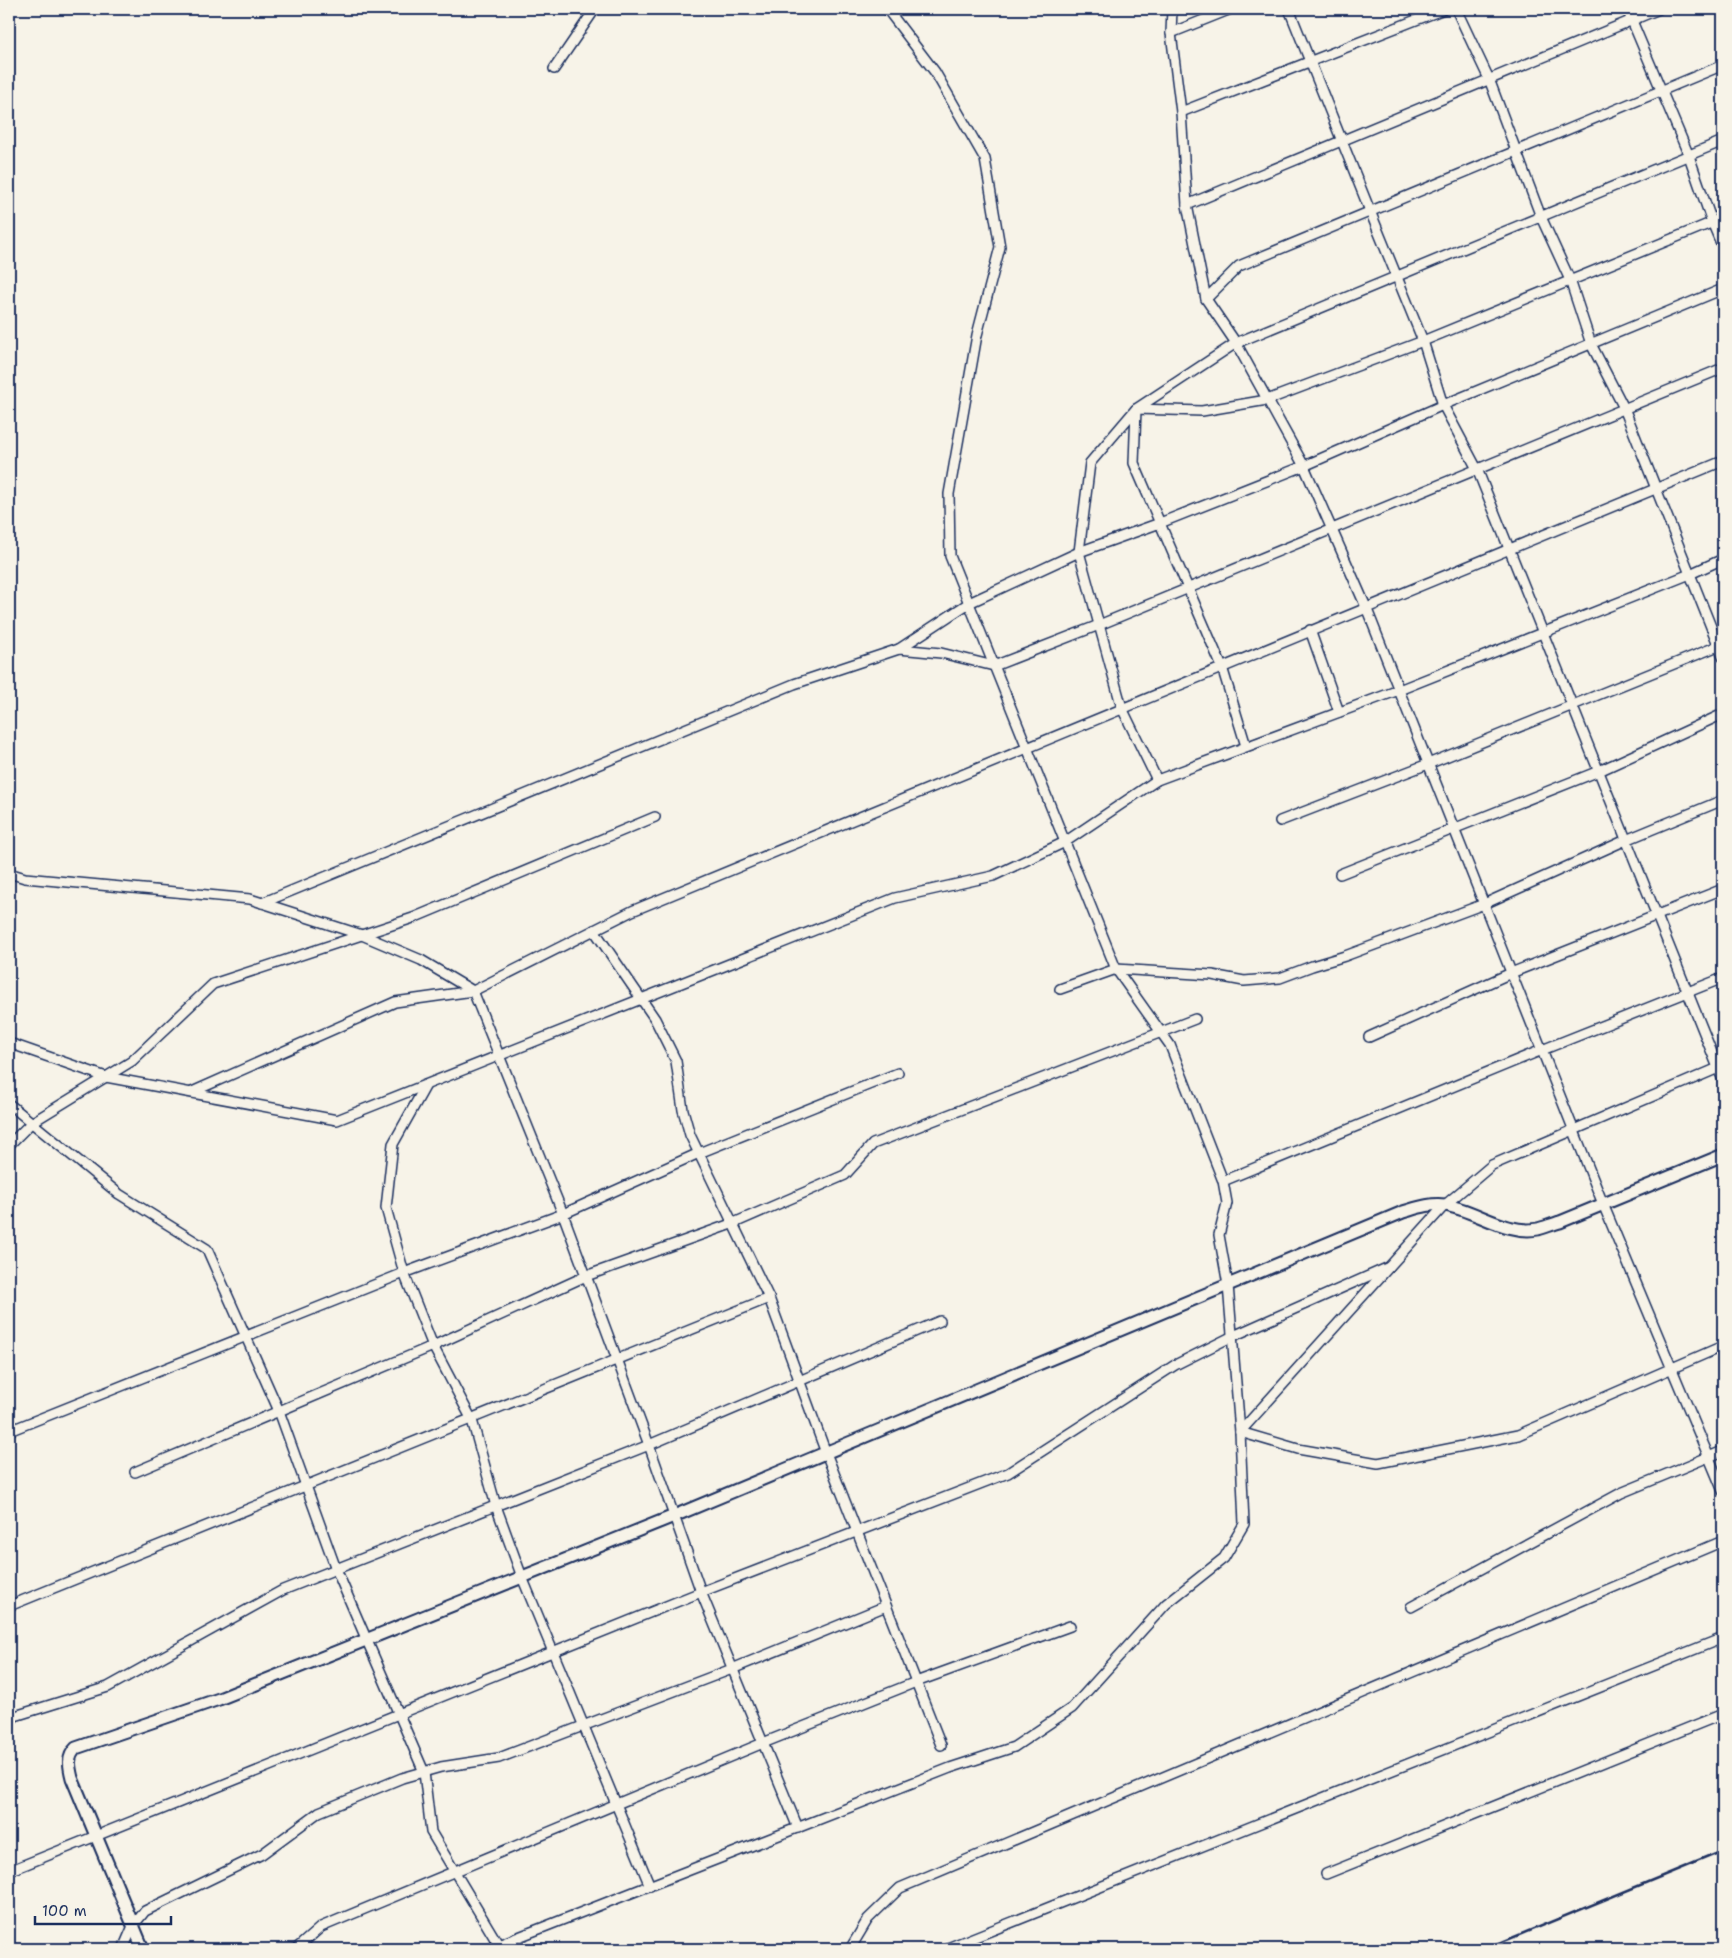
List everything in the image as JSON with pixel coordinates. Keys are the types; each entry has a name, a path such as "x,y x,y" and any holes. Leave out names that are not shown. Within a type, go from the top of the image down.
{"main road":[{"path":"143,1949 72,1778 69,1764 70,1754 76,1748 219,1699 674,1516 1403,1212 1429,1205 1444,1205 1466,1210 1505,1226 1522,1230 1537,1229 1723,1155"}],"street":[{"path":"554,68 595,9"},
{"path":"488,1949 500,1947 950,1768 1014,1746 1072,1708 1166,1604 1224,1558 1244,1524 1240,1432 1228,1285 1219,1235 1227,1203 1223,1181 1170,1045 1116,969 950,556 949,494 978,335 1000,247 984,159 935,72 887,9"},
{"path":"1172,9 1171,33 1181,112 1187,205 1206,299 1236,343 1304,466 1366,607 1573,1130 1723,1491"},
{"path":"1171,33 1231,9"},
{"path":"1289,9 1370,212 1398,276 1423,341 1443,405 1477,469 1688,992 1721,1067 1723,1080"},
{"path":"1181,112 1444,9"},
{"path":"1456,9 1489,79 1541,217 1570,280 1591,344 1624,408 1690,574 1721,645 1723,657"},
{"path":"1626,9 1663,90 1723,248"},
{"path":"1187,205 1659,9"},
{"path":"1206,299 1239,266 1723,65"},
{"path":"1157,780 1122,708 1079,552 1090,463 1136,409 1236,343 1723,142"},
{"path":"1136,409 1202,411 1267,400 1423,341 1723,218"},
{"path":"262,903 794,684 899,649 969,603 1079,552 1160,524 1304,466 1443,405 1723,290"},
{"path":"899,649 941,653 994,666 1188,589 1723,368"},
{"path":"1136,409 1134,463 1222,667 1246,746"},
{"path":"192,1092 395,1002 473,991 632,911 1723,461"},
{"path":"9,1043 106,1077 337,1120 895,898 993,876 1065,842 1157,780 1399,690 1690,574 1723,559"},
{"path":"1310,630 1339,712"},
{"path":"1280,821 1428,764 1721,645"},
{"path":"1340,874 1599,771 1723,714"},
{"path":"1060,989 1116,969 1204,974 1244,981 1280,978 1484,904 1626,840 1723,800"},
{"path":"9,1145 31,1123 132,1061 214,984 413,918 656,817"},
{"path":"9,873 25,878 250,899 362,935 421,960 473,991 563,1214 649,1445 701,1592 798,1828"},
{"path":"1369,1037 1511,973 1723,889"},
{"path":"594,930 655,1019 676,1061 683,1110 690,1136 769,1298 798,1382 941,1744"},
{"path":"1223,1181 1723,978"},
{"path":"135,1472 433,1346 586,1276 734,1223 845,1175 873,1144 1195,1018"},
{"path":"1240,1432 1444,1205 1492,1165 1721,1067"},
{"path":"9,1431 404,1273 563,1214 699,1153 898,1073"},
{"path":"426,1085 393,1144 386,1208 404,1273 433,1346 472,1420 496,1506 522,1577 650,1886"},
{"path":"9,1104 119,1194 207,1249 279,1411 336,1569 424,1772 431,1832 500,1947"},
{"path":"9,1871 701,1592 1008,1473 1175,1365 1231,1337 1388,1267"},
{"path":"9,1606 618,1361 769,1298"},
{"path":"9,1722 15,1716 108,1687 283,1590 649,1445 940,1321"},
{"path":"1240,1432 1298,1449 1378,1463 1518,1435 1723,1346"},
{"path":"1411,1607 1621,1493 1723,1451"},
{"path":"850,1949 868,1920 900,1888 1723,1541"},
{"path":"123,1949 133,1926 145,1911 262,1854 319,1812 402,1778 499,1758 732,1669 886,1606"},
{"path":"296,1949 321,1927 454,1871 916,1682 1070,1626"},
{"path":"945,1949 1723,1638"},
{"path":"1326,1874 1723,1714"}],"railway":[{"path":"1485,1949 1723,1851"}]}
